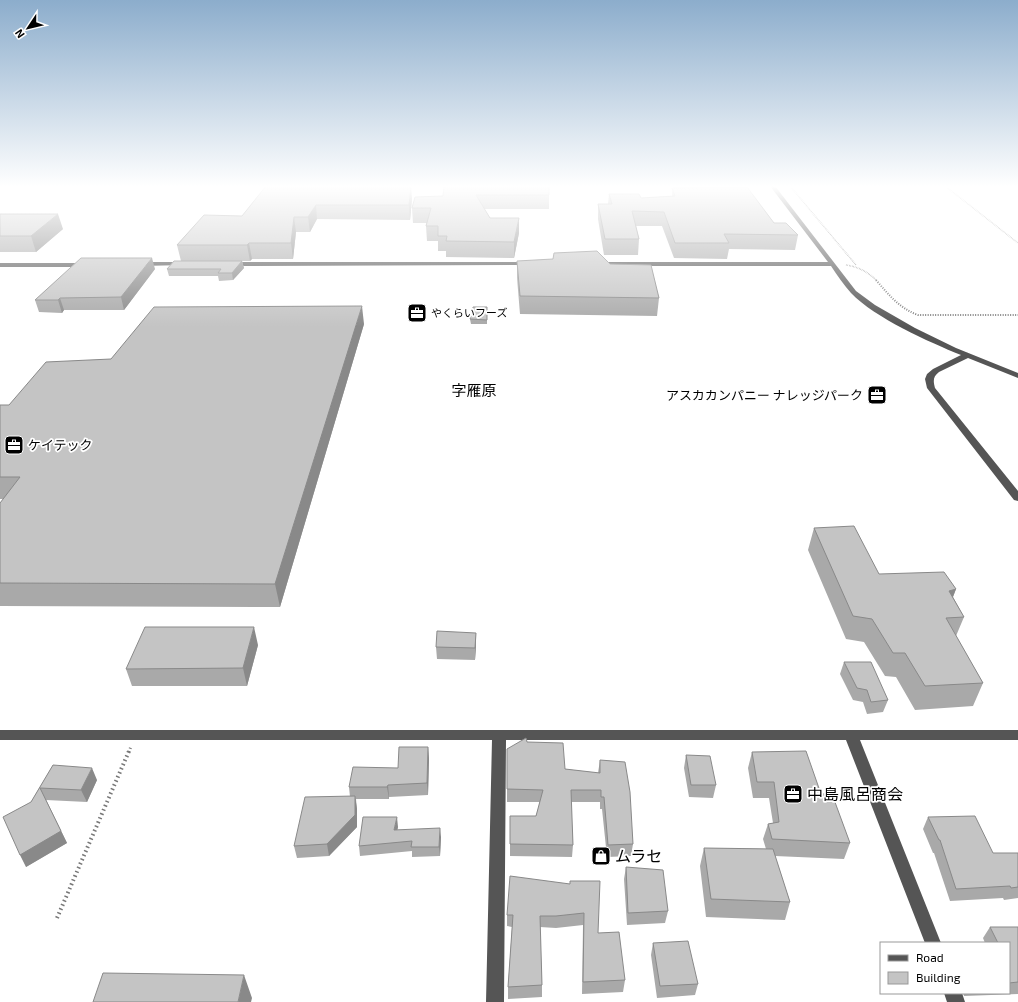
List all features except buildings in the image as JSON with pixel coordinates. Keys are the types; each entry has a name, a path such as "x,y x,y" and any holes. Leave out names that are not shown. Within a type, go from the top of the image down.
{"street":[{"path":"808,233 854,292 871,306 922,335 1018,376"},
{"path":"0,265 96,264"},
{"path":"136,264 192,264"},
{"path":"224,264 536,264"},
{"path":"600,264 832,264"},
{"path":"969,355 935,371 930,376 929,382 931,388 1018,498"},
{"path":"0,735 1018,735"},
{"path":"851,735 933,942"},
{"path":"495,1002 499,736"}],"path":[{"path":"829,233 856,265 871,275 898,306 912,314 1018,315"},
{"path":"1005,233 1018,243"},
{"path":"845,265 856,265"},
{"path":"57,918 135,736"}],"place":[{"name":"やくらいフーズ","path":"417,313"},
{"name":"アスカカンパニー ナレッジパーク","path":"877,395"},
{"name":"ケイテック","path":"14,445"},
{"name":"中島風呂商会","path":"793,794"},
{"name":"ムラセ","path":"601,856"}],"district":[{"name":"字雁原","path":"474,391"}]}
